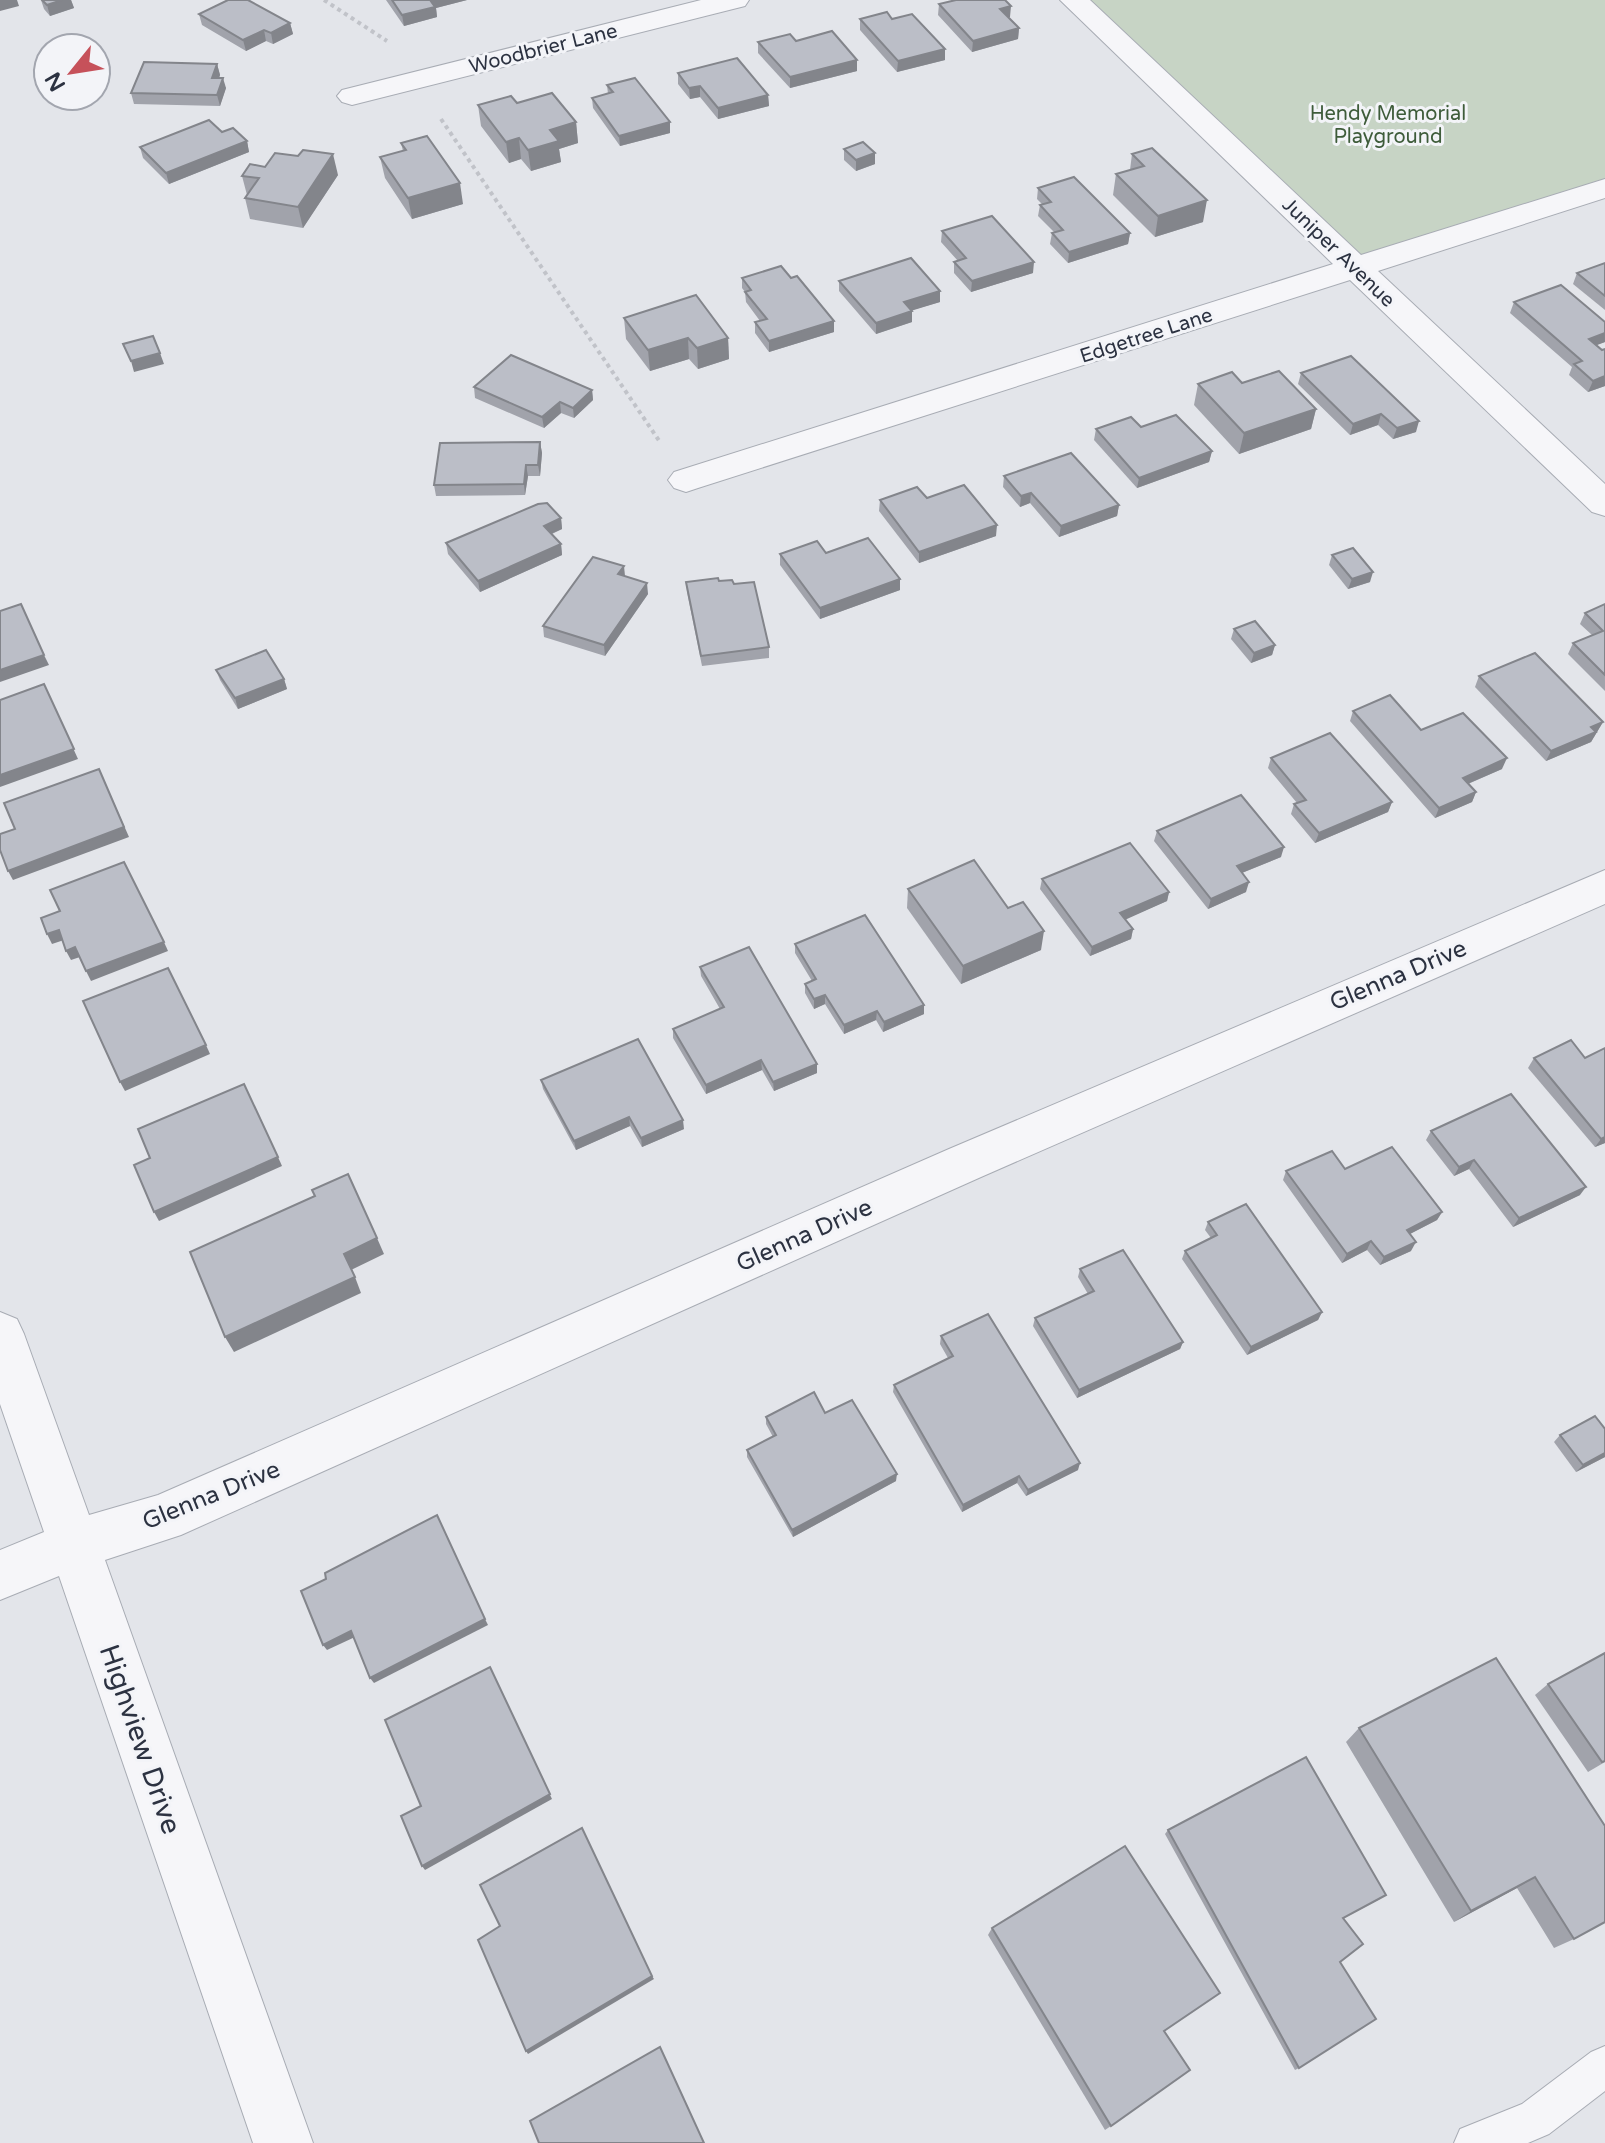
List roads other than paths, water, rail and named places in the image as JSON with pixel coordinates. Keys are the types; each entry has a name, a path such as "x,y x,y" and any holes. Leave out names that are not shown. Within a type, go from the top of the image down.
{"street":[{"name":"Woodbrier Lane","path":"352,96 735,0"},
{"name":"Juniper Avenue","path":"1074,0 1605,504"},
{"name":"Edgetree Lane","path":"686,480 1605,188"},
{"name":"Glenna Drive","path":"0,1575 73,1545 163,1518 950,1170 1605,886"},
{"name":"Highview Drive","path":"0,1334 283,2143"}],"lane":[{"path":"1474,2143 1542,2132 1605,2066"}],"park label":[{"name":"Hendy Memorial Playground","path":"1388,124"}]}
